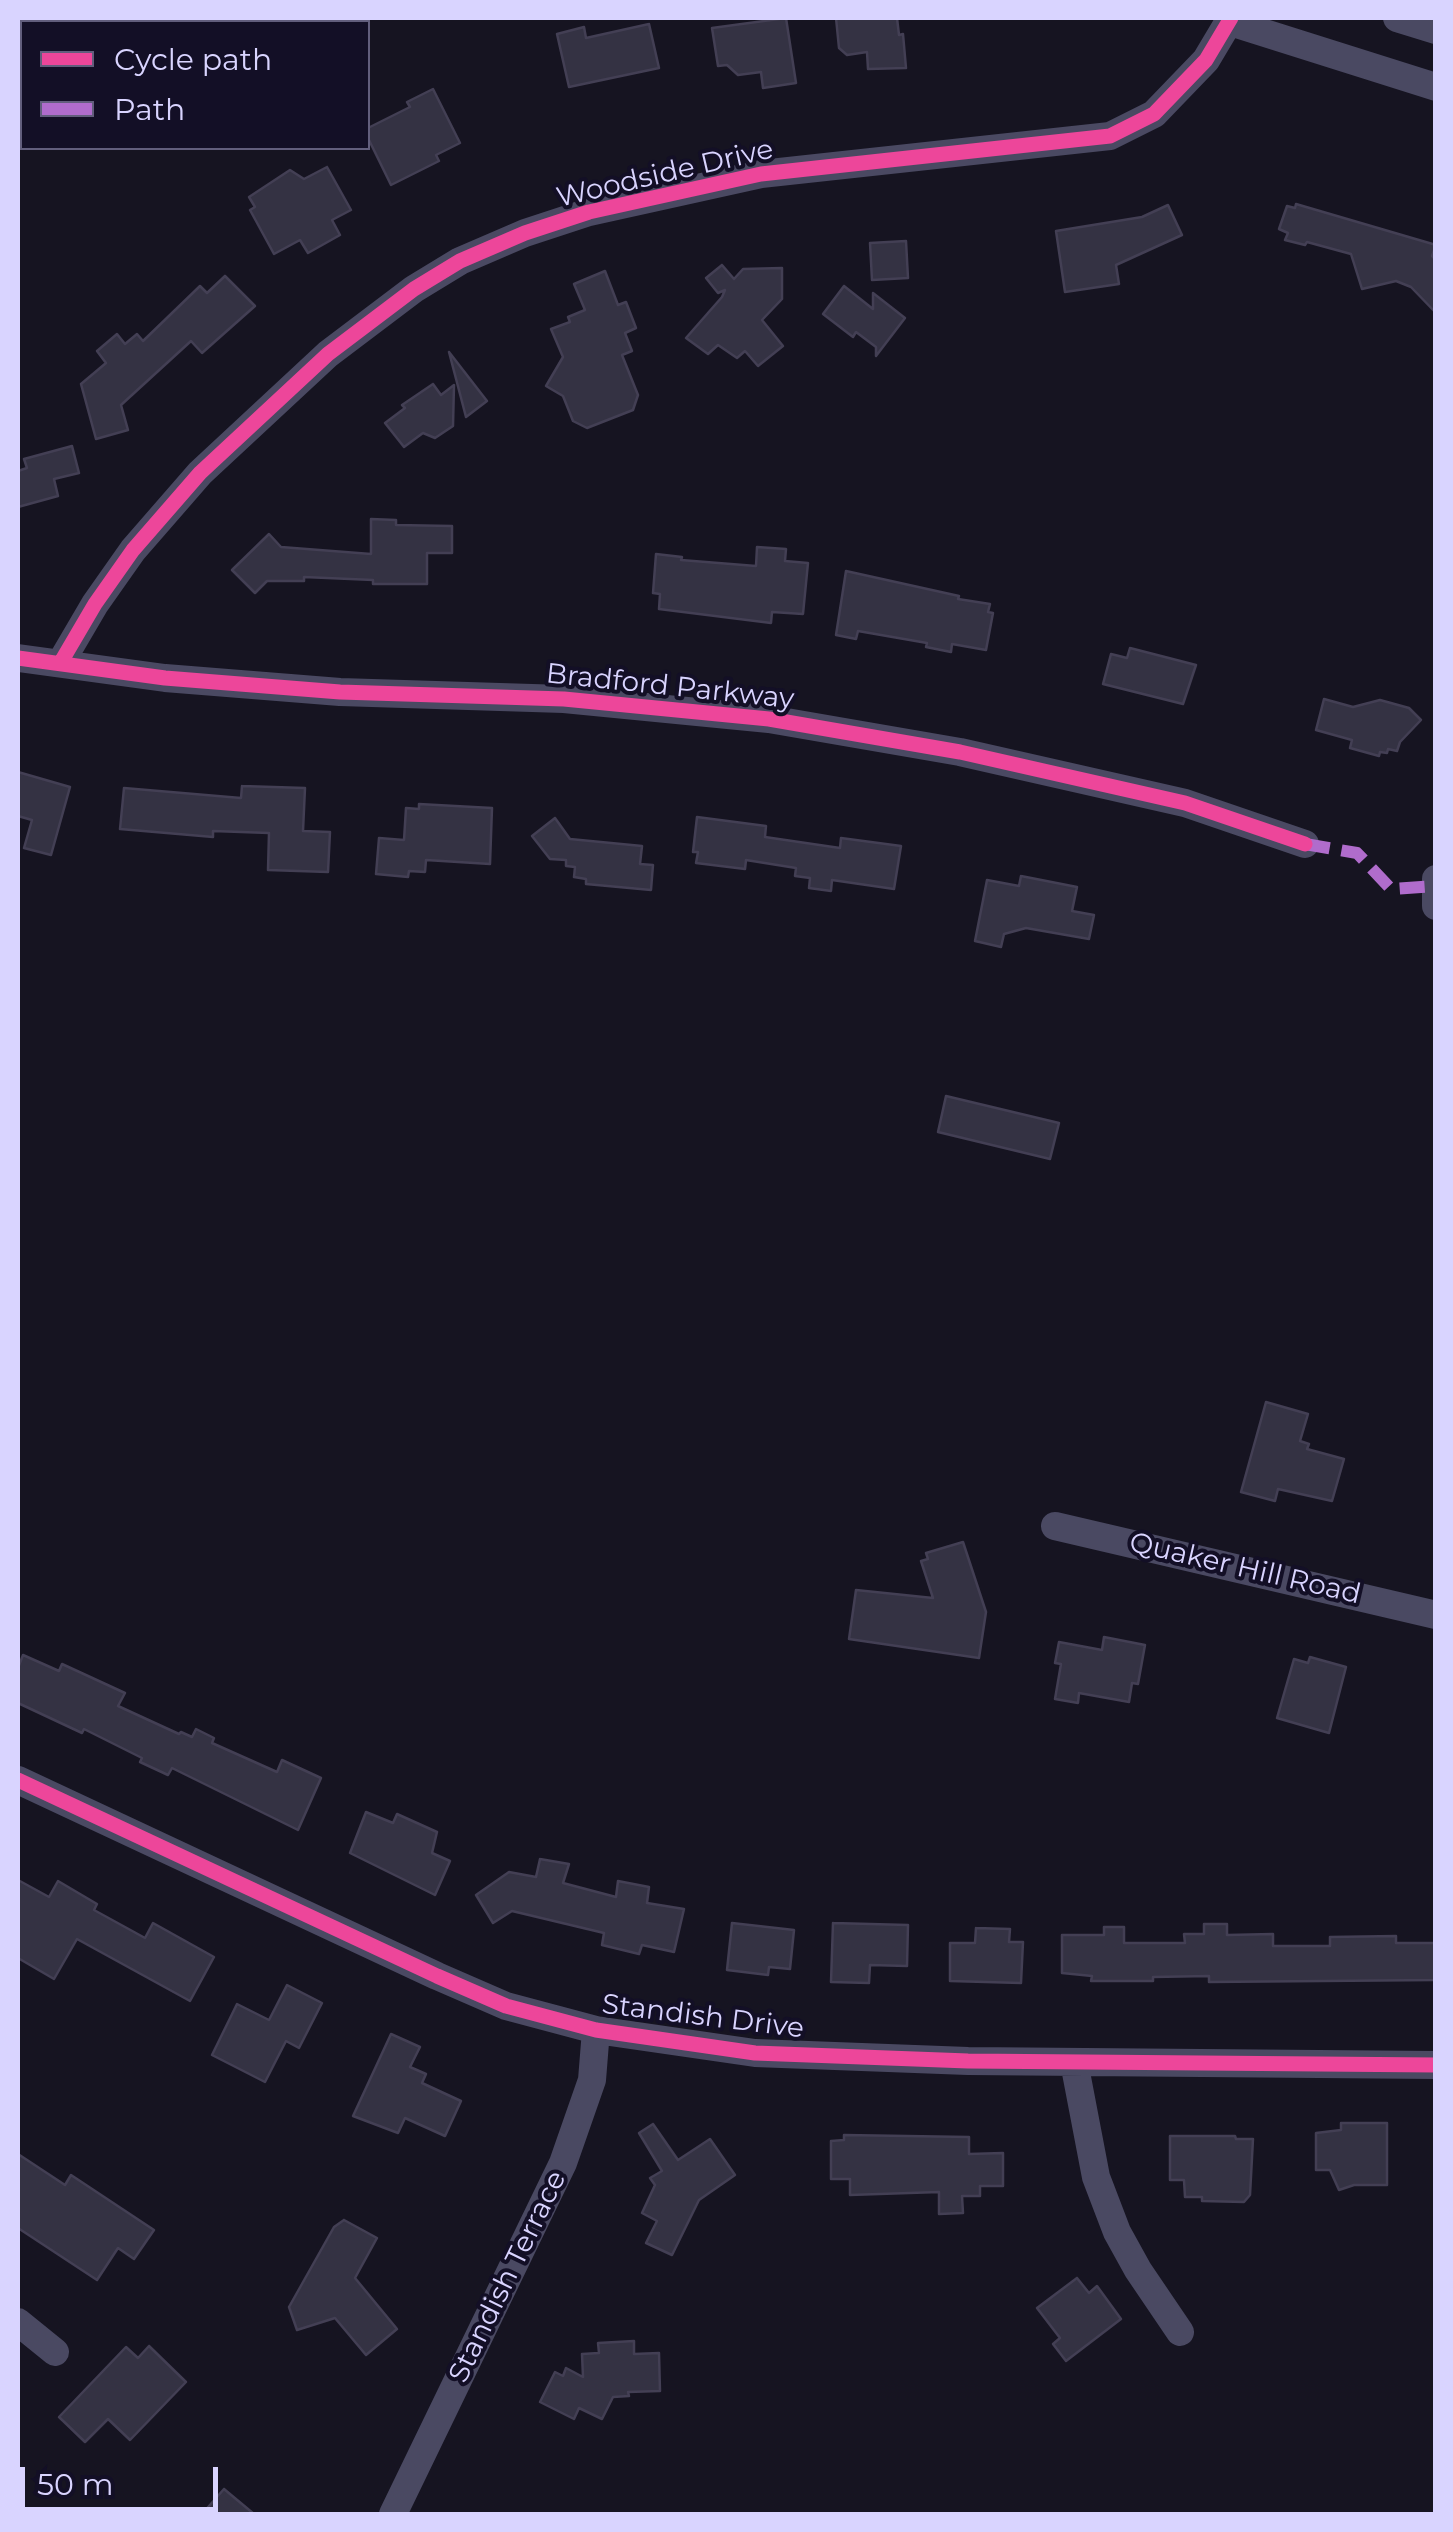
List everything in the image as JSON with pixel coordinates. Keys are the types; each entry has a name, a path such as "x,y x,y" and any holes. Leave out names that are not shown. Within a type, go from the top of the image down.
{"street":[{"path":"1397,18 1436,30"},
{"path":"1231,20 1436,86"},
{"name":"Woodside Drive","path":"61,662 133,550 200,473 328,354 414,288 460,261 589,212 761,174 1110,136 1154,114 1206,60 1231,20"},
{"name":"Bradford Parkway","path":"18,658 165,678 340,692 564,699 769,719 960,752 1185,803 1305,844"},
{"path":"1436,879 1436,906"},
{"name":"Quaker Hill Road","path":"1055,1526 1436,1614"},
{"name":"Standish Drive","path":"18,1780 471,1991 506,2006 596,2030 755,2053 1074,2062 1436,2065"},
{"name":"Standish Terrace","path":"392,2514 563,2163 592,2080 596,2030"},
{"path":"1074,2062 1096,2178 1117,2232 1180,2332"},
{"path":"18,2322 56,2352"}],"building":[{"path":"786,18 796,83 763,88 761,72 738,75 727,65 718,66 712,28"},
{"path":"836,18 897,18 899,35 903,34 906,68 868,69 867,52 847,55 839,48"},
{"path":"649,24 659,68 569,87 557,34 584,27 586,38"},
{"path":"433,89 460,143 436,155 439,161 391,185 370,142 370,127 410,107 407,102"},
{"path":"327,167 351,210 332,220 340,235 308,253 300,240 274,254 250,210 255,207 249,197 290,170 304,179"},
{"path":"1296,204 1436,245 1432,256 1436,260 1436,313 1411,287 1396,281 1362,289 1351,254 1285,240 1288,233 1279,229 1287,206 1295,208"},
{"path":"1168,205 1182,235 1116,265 1119,284 1065,292 1056,231 1142,217"},
{"path":"906,241 908,278 872,280 870,243"},
{"path":"722,265 734,279 743,269 782,268 782,299 762,320 783,346 758,366 745,351 737,358 718,345 708,354 686,338 722,297 725,290 718,293 706,278"},
{"path":"605,271 618,305 626,302 636,328 625,333 632,351 622,355 638,395 633,410 587,428 573,421 563,396 546,386 563,357 551,329 570,322 568,317 585,310 574,284"},
{"path":"225,276 255,306 202,353 191,341 121,405 128,430 96,439 81,384 106,363 97,351 117,334 125,344 137,334 143,341 200,286 207,293"},
{"path":"844,286 873,309 873,293 905,318 876,356 876,347 856,332 853,337 823,314"},
{"path":"449,352 487,401 466,417"},
{"path":"433,384 441,395 454,385 453,426 435,438 423,433 404,447 385,423 405,408 402,405"},
{"path":"72,446 79,473 54,479 58,496 18,507 18,471 27,468 24,459"},
{"path":"371,519 396,520 396,525 452,526 452,553 427,553 427,584 373,584 373,580 304,577 304,581 267,581 255,593 232,570 269,534 281,547 371,554"},
{"path":"757,547 786,549 785,561 808,563 803,614 772,612 771,623 659,609 660,594 653,593 656,554 756,566"},
{"path":"846,571 990,604 988,612 993,613 986,650 952,644 951,652 926,647 927,643 858,631 856,639 836,635"},
{"path":"1130,648 1196,665 1183,704 1103,684 1111,654 1127,658"},
{"path":"1324,699 1353,707 1380,700 1409,708 1421,720 1400,742 1397,751 1388,749 1379,756 1350,748 1352,740 1316,730"},
{"path":"18,772 70,787 51,855 24,848 32,820 18,816"},
{"path":"242,786 305,788 303,831 330,832 328,872 268,870 269,833 213,831 213,837 120,829 124,788 241,798"},
{"path":"419,804 492,808 490,864 426,860 425,872 409,871 408,877 376,874 379,838 404,840 406,808 419,809"},
{"path":"697,817 766,826 765,837 840,848 841,838 901,846 894,889 832,880 831,891 809,888 810,878 795,876 796,868 746,860 745,869 696,863 698,852 693,852"},
{"path":"555,818 570,839 642,846 640,864 653,865 651,890 586,884 586,879 574,877 575,867 566,866 566,860 550,859 532,836"},
{"path":"1021,876 1077,887 1072,911 1094,915 1089,939 1026,928 1004,934 1001,947 975,941 987,880 1019,886"},
{"path":"946,1096 1059,1123 1050,1159 938,1132"},
{"path":"1266,1402 1308,1414 1300,1441 1309,1444 1307,1449 1344,1459 1332,1501 1278,1489 1275,1501 1241,1492"},
{"path":"963,1542 986,1612 979,1658 849,1639 856,1590 933,1598 921,1561 928,1559 926,1553"},
{"path":"1104,1637 1145,1645 1138,1684 1132,1683 1129,1702 1079,1693 1078,1703 1055,1699 1061,1664 1055,1663 1059,1642 1102,1650"},
{"path":"23,1655 59,1671 62,1664 125,1693 118,1706 179,1734 192,1737 196,1729 214,1738 212,1743 277,1772 282,1760 321,1778 298,1830 172,1768 168,1775 84,1729 82,1733 18,1703 18,1668"},
{"path":"1310,1657 1346,1667 1329,1733 1277,1718 1294,1659 1308,1663"},
{"path":"366,1812 393,1823 397,1814 437,1832 432,1853 450,1861 435,1895 350,1853"},
{"path":"540,1859 569,1864 563,1883 616,1897 618,1881 649,1887 647,1903 684,1909 674,1952 642,1945 639,1954 602,1945 604,1933 512,1911 493,1923 476,1895 509,1872 536,1877"},
{"path":"18,1880 49,1897 58,1881 97,1904 94,1910 145,1938 153,1923 214,1957 190,2001 77,1939 54,1979 18,1958"},
{"path":"732,1923 794,1930 790,1969 769,1967 768,1975 727,1970"},
{"path":"833,1923 908,1925 907,1966 870,1965 869,1983 831,1982"},
{"path":"1204,1924 1227,1924 1227,1935 1273,1934 1273,1946 1330,1946 1330,1937 1396,1936 1396,1943 1436,1943 1436,1980 1209,1982 1209,1976 1091,1981 1092,1976 1062,1973 1062,1935 1104,1935 1104,1927 1124,1927 1124,1943 1185,1943 1184,1934 1204,1934"},
{"path":"976,1928 1010,1929 1009,1942 1023,1942 1021,1983 950,1981 950,1943 975,1943"},
{"path":"287,1985 322,2003 299,2048 286,2041 265,2082 212,2055 237,2004 269,2020"},
{"path":"391,2034 420,2047 410,2067 426,2074 422,2083 461,2101 445,2136 405,2118 398,2133 353,2116"},
{"path":"1341,2123 1387,2123 1387,2185 1354,2185 1339,2190 1330,2170 1316,2170 1316,2133 1341,2130"},
{"path":"653,2124 678,2160 710,2139 735,2175 699,2200 672,2255 646,2243 657,2221 642,2213 655,2185 650,2178 662,2171 639,2133"},
{"path":"844,2135 969,2137 969,2154 1003,2153 1003,2186 980,2186 980,2196 962,2196 963,2213 939,2214 939,2192 850,2195 850,2179 831,2179 831,2141 844,2140"},
{"path":"1170,2136 1253,2139 1250,2195 1244,2202 1185,2197 1184,2180 1170,2180"},
{"path":"18,2154 65,2185 71,2175 154,2230 134,2259 118,2248 97,2280 18,2228"},
{"path":"344,2220 377,2238 355,2278 397,2329 366,2355 335,2318 297,2330 289,2307 334,2227"},
{"path":"1077,2278 1089,2293 1097,2286 1121,2319 1066,2361 1053,2344 1060,2338 1037,2308"},
{"path":"634,2341 634,2354 659,2353 660,2391 628,2392 629,2396 613,2397 602,2419 579,2408 574,2419 540,2402 555,2372 563,2376 566,2368 583,2377 582,2354 599,2353 598,2343"},
{"path":"149,2346 186,2382 130,2440 108,2419 85,2442 59,2417 126,2347 138,2358"},
{"path":"224,2489 254,2514 202,2514"}],"marked path":[{"path":"1305,844 1357,853 1391,889 1434,886"}],"cycle path":[{"path":"61,662 133,550 200,473 328,354 414,289 460,261 525,233 589,212 761,174 1110,136 1154,114 1206,60 1231,18"},
{"path":"18,658 165,678 340,692 564,699 769,719 960,752 1185,803 1305,844"},
{"path":"18,1780 506,2006 596,2030 755,2053 968,2061 1436,2065"}]}
